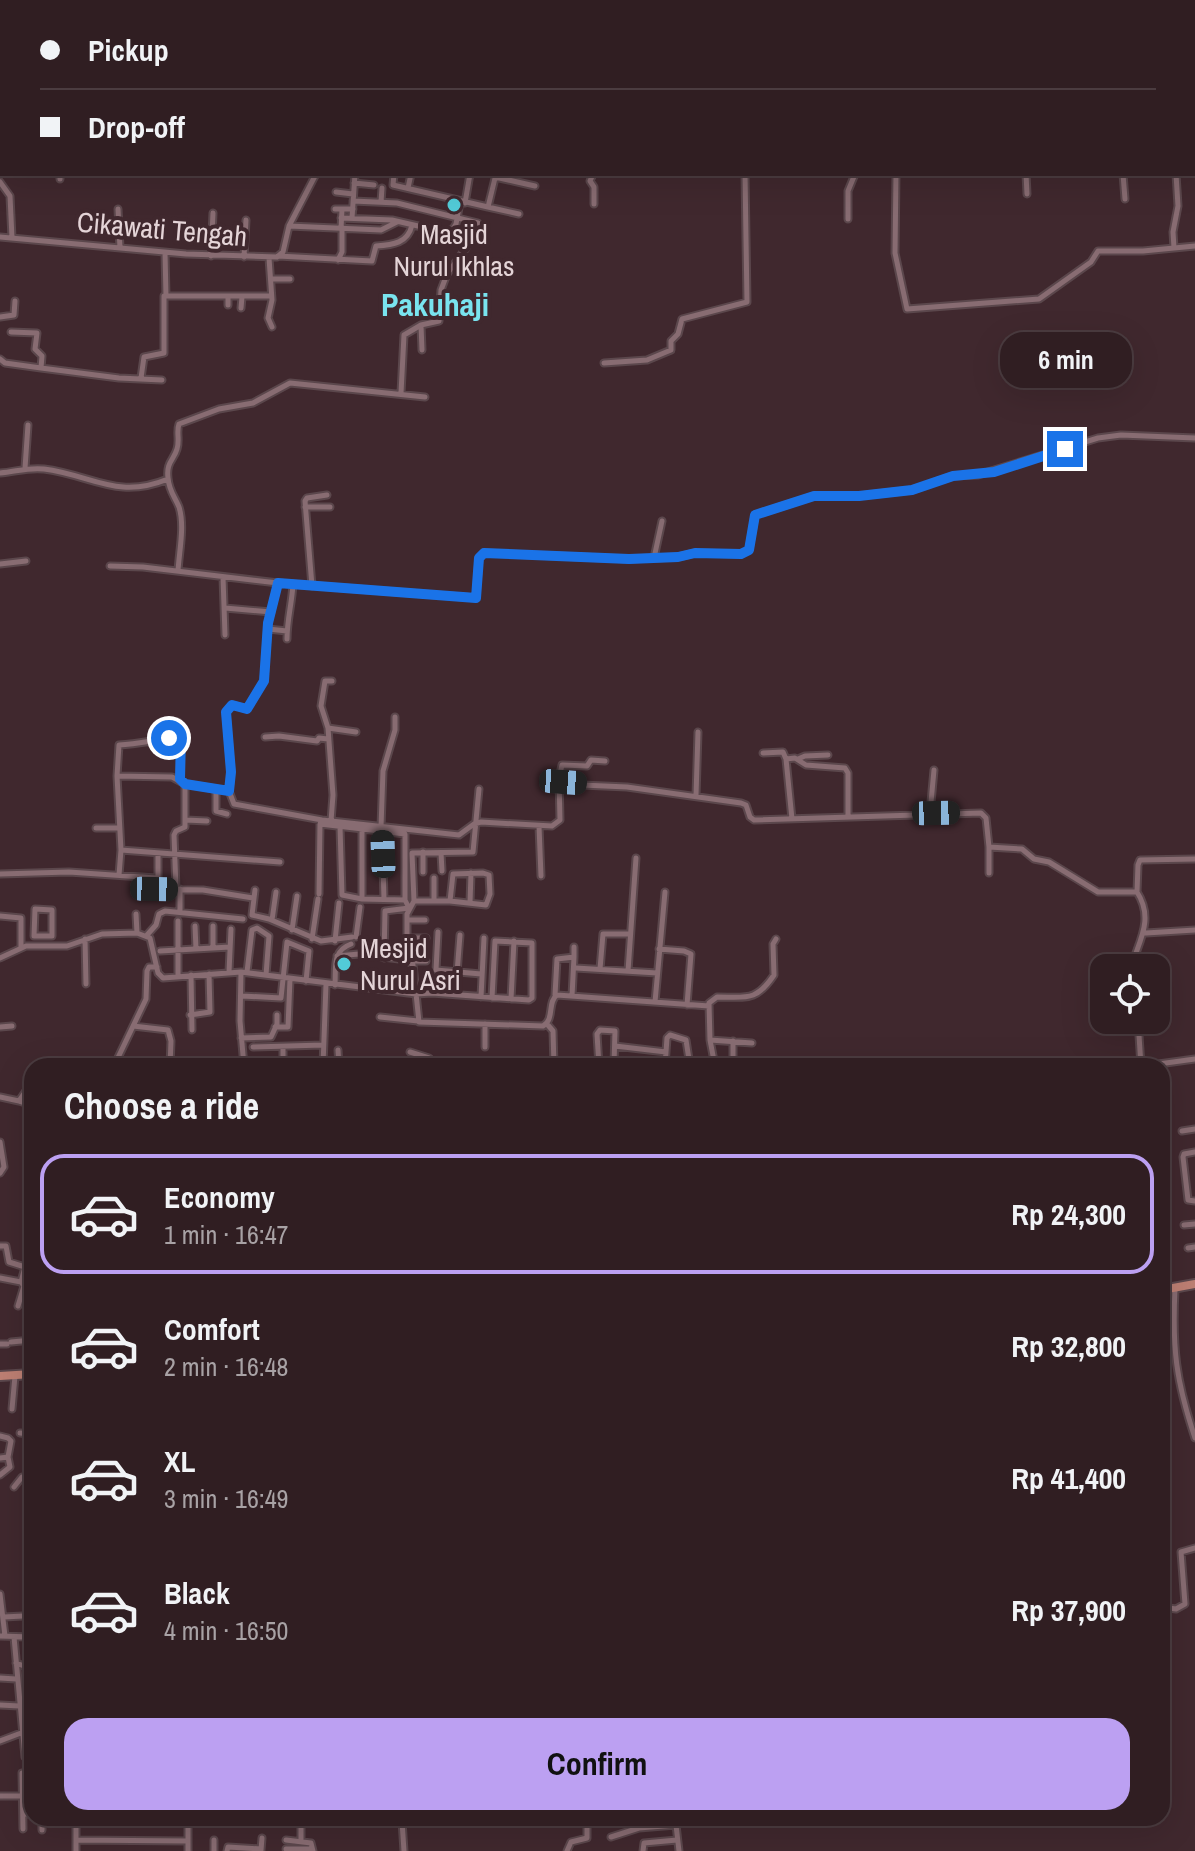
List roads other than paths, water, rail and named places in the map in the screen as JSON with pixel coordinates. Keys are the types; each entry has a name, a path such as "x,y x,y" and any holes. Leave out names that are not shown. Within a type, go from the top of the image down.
{"main road":[{"path":"1170,1289 1195,1284"},
{"path":"0,1376 24,1374"}],"street":[{"name":"Cikawati Tengah","path":"0,237 165,253 277,257 285,248 289,226 315,176"},
{"path":"352,218 355,176"},
{"path":"394,176 393,184 519,214"},
{"path":"408,188 411,176"},
{"path":"341,218 397,222 433,231 449,231 457,219 469,176"},
{"path":"488,207 495,176 535,186"},
{"path":"592,176 590,181 594,187 594,204"},
{"path":"604,363 647,360 671,350 671,341 679,332 682,319 747,302 745,176"},
{"path":"848,219 848,191 854,176"},
{"path":"896,176 895,253 907,309 1030,301 1056,288 1091,262 1098,251 1195,246"},
{"path":"1026,176 1027,194"},
{"path":"1123,176 1125,199"},
{"path":"1174,248 1173,232 1178,206 1176,176"},
{"path":"0,182 10,196 12,238"},
{"path":"354,183 374,185"},
{"path":"381,202 382,188"},
{"path":"336,192 478,223"},
{"path":"118,209 120,248"},
{"path":"338,260 342,252 338,209 353,209"},
{"path":"211,256 213,213"},
{"path":"244,257 246,220"},
{"path":"289,226 381,230 397,222"},
{"path":"277,257 372,261 376,246 406,240 412,225"},
{"path":"99,230 119,230"},
{"path":"401,393 403,339 408,331 439,321 439,299 444,282 466,248 460,239 436,240 433,231"},
{"path":"165,253 166,296"},
{"path":"269,257 271,296 268,318 272,327"},
{"path":"271,279 290,279"},
{"path":"141,378 144,357 164,353 162,298 271,296"},
{"path":"228,297 228,305"},
{"path":"241,308 242,297"},
{"path":"0,317 15,315 15,301"},
{"path":"421,325 422,350"},
{"path":"11,332 37,333 35,349 42,358 41,368"},
{"path":"0,359 5,363 96,375 118,382 141,378 162,380"},
{"path":"96,375 96,383"},
{"path":"178,571 179,507 172,498 168,479 170,459 178,447 179,424 219,409 253,403 287,383 425,397"},
{"path":"25,468 28,425"},
{"path":"110,566 476,598 479,558 484,553 568,558 654,558 695,553 745,553 751,544 755,515 814,496 859,496 912,490 953,476 994,472 1098,438 1121,435 1195,438"},
{"path":"0,473 25,468 58,472 120,488 168,479"},
{"path":"312,586 305,507 307,498 327,495"},
{"path":"305,507 330,507"},
{"path":"654,558 662,521"},
{"path":"0,564 26,561"},
{"path":"223,577 225,635"},
{"path":"278,583 268,629 264,681 245,710 232,705 226,712 231,772 229,791 234,804 405,835 405,900 409,908"},
{"path":"287,639 293,584"},
{"path":"225,608 271,612"},
{"path":"268,629 287,631"},
{"path":"331,821 333,795 328,728 321,706 325,681 332,681"},
{"path":"384,899 383,771 395,730 395,717"},
{"path":"178,722 186,820 185,828 175,833 180,910"},
{"path":"328,728 356,732"},
{"path":"696,796 698,732"},
{"path":"119,875 118,746 181,737"},
{"path":"265,737 328,739"},
{"path":"763,753 783,752 793,819"},
{"path":"786,759 828,755"},
{"path":"798,759 806,765 846,769 848,817"},
{"path":"312,939 319,896 321,824 459,835 476,823 556,826 560,820 559,784 564,764 587,766 591,760 605,761"},
{"path":"930,813 934,770"},
{"path":"117,776 172,777 229,791"},
{"path":"559,784 627,787 741,803 746,805 754,820 983,814 989,847 989,873"},
{"path":"418,1021 407,938 409,908 414,901 412,853 473,852 479,789"},
{"path":"216,790 216,811 227,814"},
{"path":"186,820 207,821"},
{"path":"340,826 342,895 362,899 405,900"},
{"path":"539,826 541,876"},
{"path":"96,828 119,828"},
{"path":"362,829 362,899"},
{"path":"465,832 475,832"},
{"path":"989,847 1022,849 1034,859 1049,862 1093,891 1137,892"},
{"path":"121,850 280,862"},
{"path":"423,852 423,872"},
{"path":"0,874 69,872 157,878 158,853"},
{"path":"441,853 442,871"},
{"path":"628,971 636,858"},
{"path":"1137,954 1146,933 1141,899 1137,892 1140,860 1195,859"},
{"path":"414,901 488,905 490,881 487,874 457,872 452,876 450,901"},
{"path":"470,903 471,873"},
{"path":"434,878 434,901"},
{"path":"154,889 253,898"},
{"path":"255,890 251,914 272,920 312,939 353,940"},
{"path":"272,920 276,892"},
{"path":"655,1002 665,892"},
{"path":"292,931 297,896"},
{"path":"335,941 339,903"},
{"path":"335,985 337,955 353,940 360,907"},
{"path":"384,958 385,911 409,908"},
{"path":"51,909 52,935 41,937 33,934 33,911 51,909"},
{"path":"147,935 162,911 180,910 243,919"},
{"path":"136,914 137,933"},
{"path":"0,916 21,918 21,948"},
{"path":"407,920 425,920"},
{"path":"178,921 178,976"},
{"path":"195,926 196,949"},
{"path":"213,926 213,948"},
{"path":"229,972 231,929"},
{"path":"243,1058 244,972 254,929 269,935 266,975"},
{"path":"1146,933 1195,930"},
{"path":"0,958 21,948 67,946 112,932 147,935"},
{"path":"438,932 436,970 481,974"},
{"path":"600,969 603,934 630,934"},
{"path":"147,935 161,977 244,972 416,994 432,993 492,998 530,1000 533,944 495,941 492,998"},
{"path":"457,973 460,935"},
{"path":"39,946 41,937"},
{"path":"407,938 426,938"},
{"path":"481,997 484,938"},
{"path":"85,939 86,984"},
{"path":"713,1058 709,1006 717,997 750,997 766,987 775,971 773,944 776,939"},
{"path":"511,999 514,941"},
{"path":"275,1027 288,1027 287,942 309,951 306,981"},
{"path":"160,951 230,947"},
{"path":"572,996 576,968 574,947"},
{"path":"659,949 691,954 687,1005"},
{"path":"337,955 359,954 426,961"},
{"path":"547,1024 555,995 557,959 574,957"},
{"path":"118,1058 146,999 147,971 149,967 157,967"},
{"path":"576,968 657,973"},
{"path":"190,1015 210,1012 209,974"},
{"path":"191,975 192,1030"},
{"path":"242,996 279,1000 287,978"},
{"path":"323,1058 326,984"},
{"path":"555,995 709,1006"},
{"path":"241,1038 271,1037 277,1015"},
{"path":"380,1017 485,1024 547,1024"},
{"path":"485,1024 485,1047"},
{"path":"547,1024 553,1031 554,1058"},
{"path":"0,1027 12,1026"},
{"path":"133,1026 168,1030 170,1058"},
{"path":"599,1058 598,1031 614,1030 614,1058"},
{"path":"1139,1034 1141,1058"},
{"path":"666,1058 668,1036 684,1038 688,1058"},
{"path":"710,1040 752,1043"},
{"path":"733,1041 733,1058"},
{"path":"253,1047 323,1045"},
{"path":"615,1046 666,1052"},
{"path":"283,1047 283,1058"},
{"path":"338,1050 338,1058"},
{"path":"410,1052 428,1058"},
{"path":"1170,1062 1195,1059"},
{"path":"19,1101 24,1094"},
{"path":"0,1097 24,1103"},
{"path":"1182,1131 1195,1129"},
{"path":"0,1142 4,1167 0,1173"},
{"path":"1195,1152 1183,1157 1188,1200 1195,1201"},
{"path":"1184,1225 1195,1224"},
{"path":"0,1246 6,1246 9,1262 24,1267"},
{"path":"18,1306 24,1286 21,1282 24,1271"},
{"path":"0,1278 21,1282"},
{"path":"1175,1288 1173,1346 1177,1379 1195,1438"},
{"path":"12,1409 15,1375"},
{"path":"20,1433 24,1433"},
{"path":"0,1436 11,1439 10,1467 0,1475"},
{"path":"0,1458 8,1457"},
{"path":"14,1487 24,1477"},
{"path":"1170,1608 1176,1609 1185,1604 1181,1552 1195,1548"},
{"path":"0,1594 4,1617 2,1636 24,1637"},
{"path":"4,1617 23,1616"},
{"path":"14,1637 24,1747"},
{"path":"16,1663 24,1666"},
{"path":"0,1678 16,1679"},
{"path":"0,1705 19,1706"},
{"path":"0,1741 21,1733"},
{"path":"23,1829 24,1773"},
{"path":"0,1796 23,1796"},
{"path":"76,1826 76,1851"},
{"path":"188,1826 188,1851"},
{"path":"302,1826 303,1842"},
{"path":"402,1826 404,1851"},
{"path":"567,1851 571,1842 587,1838 587,1826"},
{"path":"611,1837 650,1826"},
{"path":"677,1826 679,1851"},
{"path":"227,1851 228,1847 261,1850 262,1838"},
{"path":"76,1840 188,1841"},
{"path":"214,1840 214,1851"},
{"path":"643,1851 646,1842 677,1840"},
{"path":"303,1842 312,1844 311,1850 286,1846 303,1842"}],"place":[{"name":"Masjid Nurul Ikhlas","path":"454,205"},
{"name":"Mesjid Nurul Asri","path":"344,964"}],"district":[{"name":"Pakuhaji","path":"435,305"}]}
